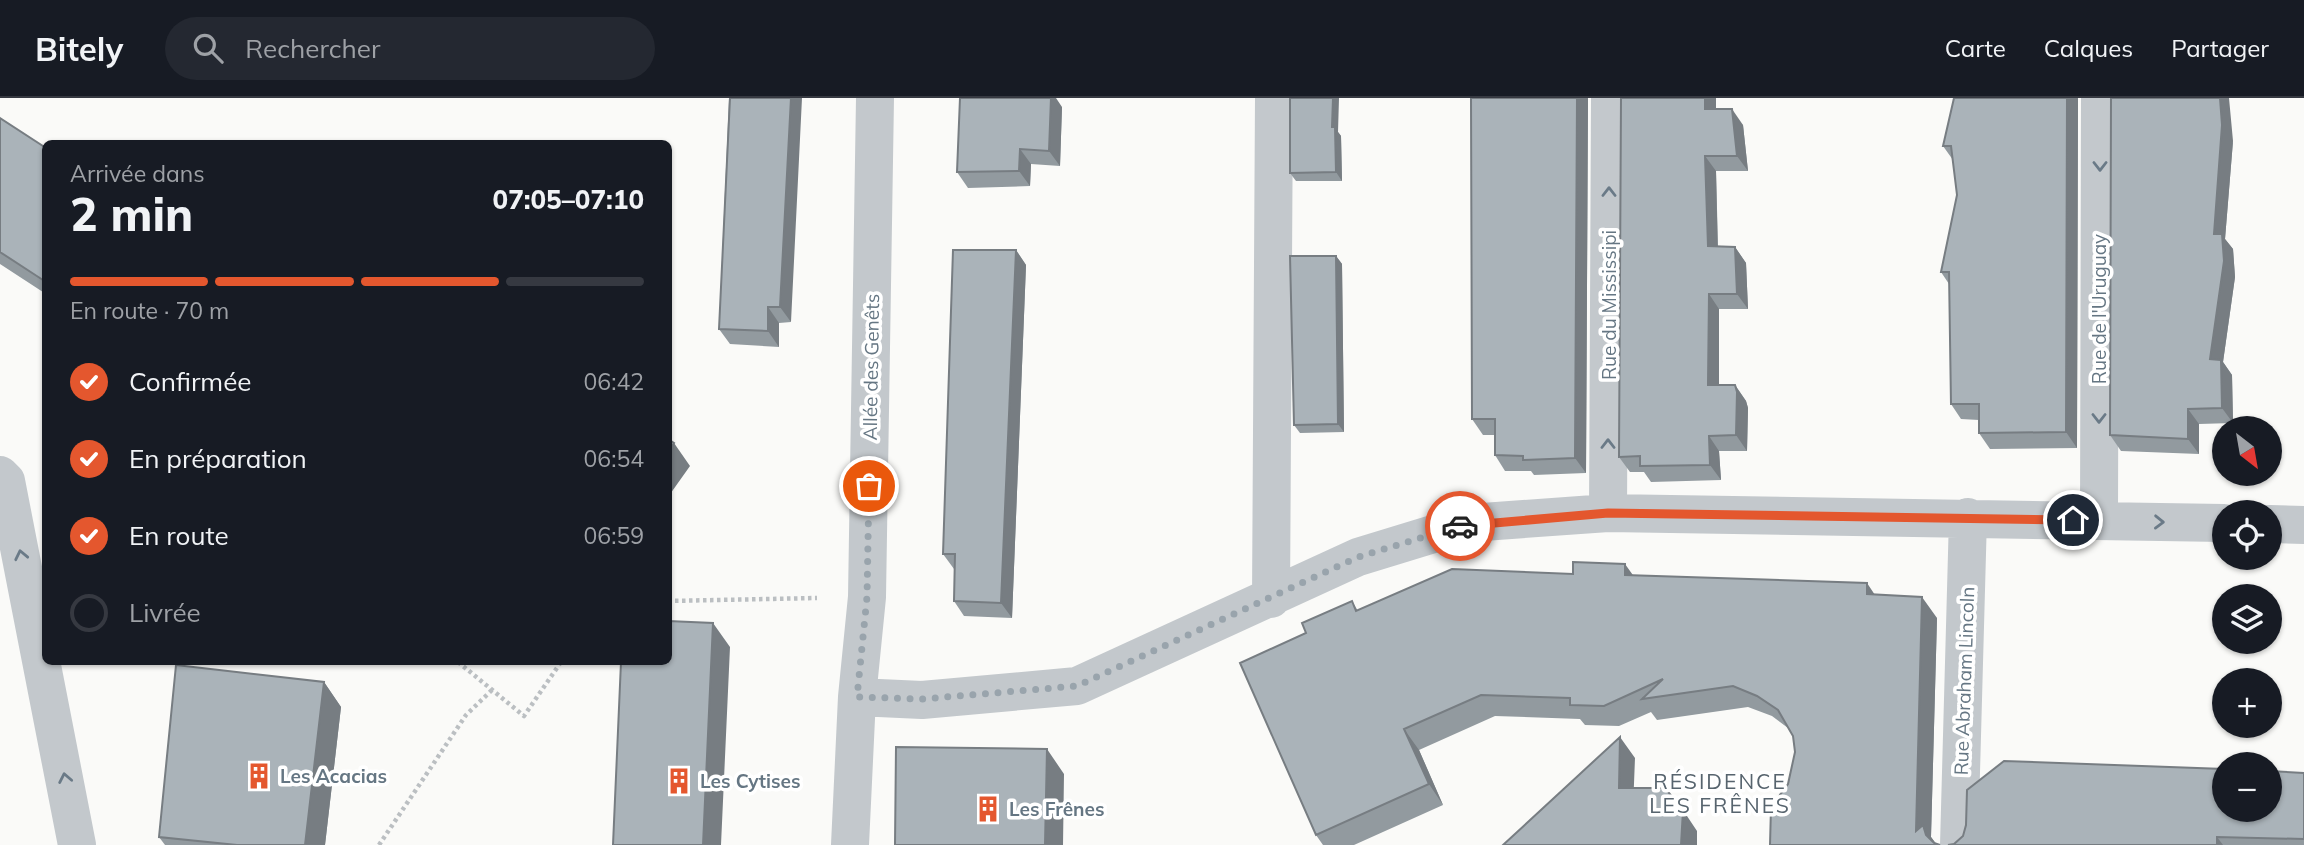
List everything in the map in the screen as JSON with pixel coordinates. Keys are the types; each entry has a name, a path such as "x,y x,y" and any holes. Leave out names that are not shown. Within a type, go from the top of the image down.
{"street":[{"name":"Allée des Genêts","path":"850,845 857,697 867,597 876,98"},
{"path":"1271,599 1274,98"},
{"name":"Rue du Mississipi","path":"1608,513 1610,98"},
{"name":"Rue de l'Uruguay","path":"2099,521 2100,98"},
{"path":"0,475 6,481 77,845"},
{"path":"857,697 922,699 1077,686 1358,557 1469,523 1608,513 2212,523"},
{"name":"Rue Abraham Lincoln","path":"1959,845 1968,517"},
{"path":"2282,524 2304,525"}],"path":[{"path":"672,601 867,597"},
{"path":"462,665 524,716 559,665"},
{"path":"379,845 466,715 493,689"}],"building":[{"path":"730,98 791,98 780,307 768,307 768,331 719,329"},
{"path":"960,98 1051,98 1049,151 1020,149 1019,171 957,172"},
{"path":"1290,98 1333,98 1332,127 1335,127 1336,172 1290,173"},
{"path":"1471,98 1577,98 1575,458 1523,460 1523,456 1495,455 1495,419 1472,419"},
{"path":"1621,98 1705,98 1705,109 1732,109 1737,156 1705,156 1708,246 1735,247 1737,294 1709,294 1708,385 1735,385 1736,435 1709,436 1710,465 1640,466 1640,456 1619,457"},
{"path":"1954,98 2067,98 2066,432 1979,433 1979,404 1951,404 1949,272 1941,272 1957,195 1951,146 1943,146"},
{"path":"2111,98 2220,98 2222,125 2214,234 2222,234 2224,261 2210,359 2221,360 2222,408 2188,409 2188,439 2110,435"},
{"path":"0,118 42,145 42,279 0,252"},
{"path":"953,250 1016,250 1001,603 954,601 955,554 943,554"},
{"path":"1290,256 1336,256 1338,424 1294,425"},
{"path":"1573,562 1625,564 1625,575 1867,583 1867,594 1922,597 1916,831 1923,825 1926,835 1940,845 1770,845 1771,807 1788,784 1795,752 1793,736 1778,710 1757,696 1733,686 1642,699 1663,679 1604,706 1570,705 1570,698 1481,695 1404,729 1429,784 1316,835 1240,663 1306,633 1302,623 1352,601 1356,611 1452,569 1573,574"},
{"name":"Les Cytises","path":"672,621 713,623 703,845 613,845 621,665 672,665"},
{"name":"Les Acacias","path":"176,665 324,682 305,845 237,845 159,837"},
{"path":"1620,737 1619,788 1665,788 1683,810 1681,845 1503,845"},
{"name":"Les Frênes","path":"896,747 1047,749 1045,845 895,845"},
{"path":"2004,761 2212,769 2212,822 2282,822 2282,772 2304,773 2304,839 2217,837 2217,845 1948,845 1954,844 1963,836 1967,790"}],"way so far":[{"path":"869,486 867,597 857,697 922,699 1077,686 1358,557 1460,526"}],"place":[{"name":"Les Acacias","path":"259,776"},
{"name":"Les Cytises","path":"679,781"},
{"name":"Les Frênes","path":"988,809"}],"district":[{"name":"RÉSIDENCE LES FRÊNES","path":"1720,793"}],"route":[{"path":"1460,526 1469,523 1608,513 2073,520"}]}
